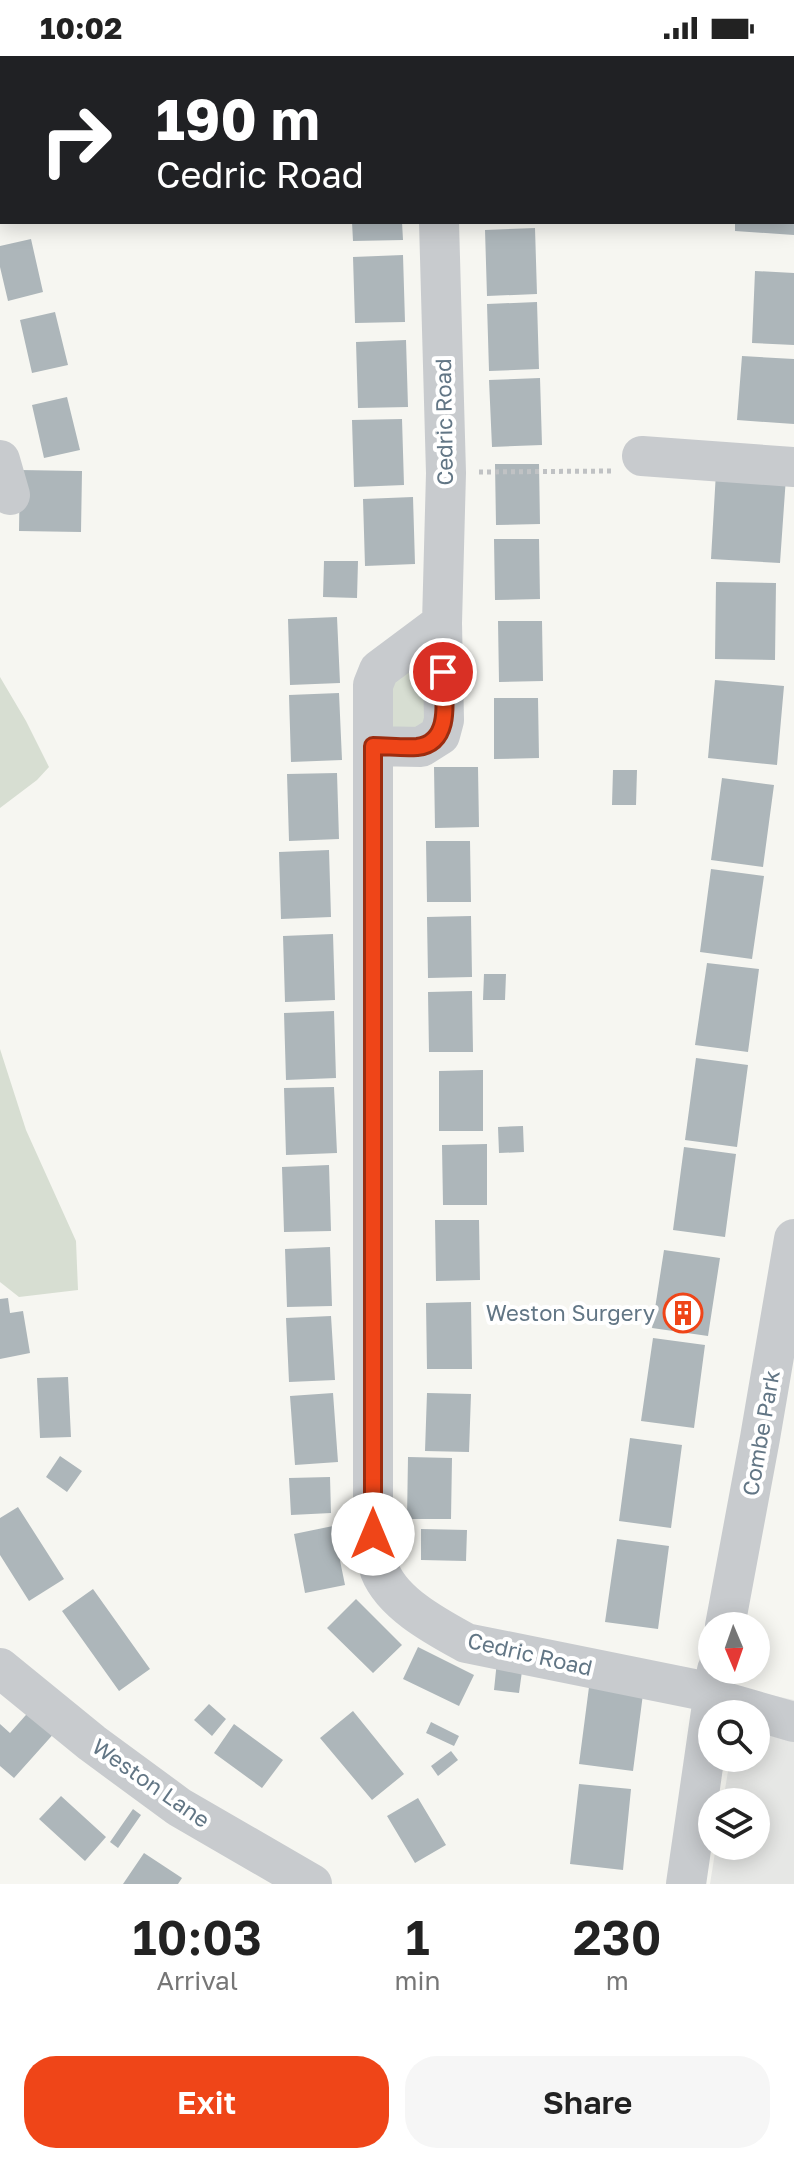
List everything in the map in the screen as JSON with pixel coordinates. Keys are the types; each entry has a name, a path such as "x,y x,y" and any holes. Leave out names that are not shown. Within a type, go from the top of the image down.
{"street":[{"name":"Cedric Road","path":"373,746 421,747 440,735 444,720 442,623 446,473 439,224"},
{"path":"642,456 794,467"},
{"name":"Cedric Road","path":"442,623 379,670 373,685 373,1534 381,1573 402,1602 466,1643 715,1687 794,1722"},
{"name":"Combe Park","path":"729,1612 777,1437 794,1239"},
{"name":"Weston Lane","path":"0,1668 92,1743 179,1807 312,1884"},
{"path":"686,1884 715,1687"}],"path":[{"path":"446,473 636,471 642,456"}],"shaded area":[{"path":"423,649 438,722 397,741 383,696"},
{"path":"0,677 49,767 0,808"},
{"path":"0,1049 26,1130 76,1241 78,1290 19,1297 0,1282"},
{"path":"758,1692 794,1700 794,1884 710,1884 714,1860 770,1860 770,1788 725,1788 728,1772 770,1772 770,1700 758,1700"}],"building":[{"path":"352,224 402,224 403,240 353,241"},
{"path":"735,224 794,224 794,235 735,231"},
{"path":"535,228 537,294 487,296 485,230"},
{"path":"31,239 43,292 8,301 0,267 0,246"},
{"path":"403,255 405,322 355,323 353,257"},
{"path":"755,271 794,273 794,345 752,343"},
{"path":"537,302 539,369 489,371 487,304"},
{"path":"55,312 68,365 32,373 20,320"},
{"path":"406,340 408,407 358,408 356,342"},
{"path":"742,356 794,359 794,424 737,420"},
{"path":"540,378 542,445 492,447 489,380"},
{"path":"67,397 80,450 44,458 32,405"},
{"path":"402,419 404,485 354,487 352,420"},
{"path":"495,464 539,464 540,524 496,525"},
{"path":"20,470 82,471 81,532 19,531"},
{"path":"716,472 786,477 780,563 711,559"},
{"path":"413,497 415,564 365,566 363,499"},
{"path":"494,539 539,539 540,599 495,600"},
{"path":"324,561 358,561 357,598 323,597"},
{"path":"716,582 776,583 775,660 715,659"},
{"path":"337,617 340,683 290,685 288,619"},
{"path":"498,621 542,621 543,681 499,682"},
{"path":"715,680 784,686 777,765 708,758"},
{"path":"339,693 342,760 291,762 289,695"},
{"path":"494,698 538,698 539,758 494,759"},
{"path":"434,767 478,767 479,827 435,828"},
{"path":"613,770 637,770 636,805 612,805"},
{"path":"337,773 339,839 289,841 287,774"},
{"path":"722,778 774,785 763,867 711,860"},
{"path":"426,841 470,841 471,902 427,902"},
{"path":"329,850 331,917 281,919 279,852"},
{"path":"711,869 764,876 752,959 700,952"},
{"path":"471,916 472,977 428,978 427,917"},
{"path":"333,934 335,1000 285,1002 283,936"},
{"path":"707,963 759,969 748,1052 695,1045"},
{"path":"484,974 506,974 505,1000 483,1000"},
{"path":"472,991 473,1052 429,1052 428,992"},
{"path":"334,1011 336,1078 286,1080 284,1013"},
{"path":"696,1058 748,1065 737,1147 685,1140"},
{"path":"483,1070 483,1131 439,1131 439,1071"},
{"path":"334,1087 337,1153 286,1155 284,1088"},
{"path":"523,1126 524,1152 499,1153 498,1127"},
{"path":"487,1144 487,1205 443,1205 442,1145"},
{"path":"684,1147 736,1154 725,1237 673,1230"},
{"path":"329,1165 331,1231 284,1232 282,1167"},
{"path":"435,1220 479,1220 480,1280 436,1281"},
{"path":"330,1247 332,1306 287,1307 285,1249"},
{"path":"664,1250 720,1258 708,1336 652,1328"},
{"path":"8,1298 10,1313 23,1311 30,1353 0,1359 0,1299"},
{"path":"471,1302 472,1369 427,1369 426,1303"},
{"path":"331,1316 335,1380 289,1382 286,1318"},
{"path":"653,1338 705,1345 694,1428 641,1421"},
{"path":"68,1377 71,1437 40,1438 37,1378"},
{"path":"333,1393 338,1462 295,1465 290,1396"},
{"path":"427,1393 471,1394 469,1452 425,1451"},
{"path":"630,1438 682,1445 671,1528 619,1521"},
{"path":"60,1456 82,1471 67,1492 46,1477"},
{"path":"408,1457 452,1458 451,1519 407,1519"},
{"path":"330,1477 331,1513 291,1515 289,1478"},
{"path":"18,1507 64,1579 29,1601 0,1555 0,1518"},
{"path":"333,1526 345,1585 305,1593 294,1534"},
{"path":"421,1529 467,1530 466,1561 421,1560"},
{"path":"617,1539 669,1546 658,1629 605,1622"},
{"path":"93,1589 150,1669 119,1691 62,1611"},
{"path":"356,1599 402,1645 373,1673 327,1628"},
{"path":"418,1647 474,1675 459,1706 403,1679"},
{"path":"497,1661 523,1664 519,1693 494,1690"},
{"path":"589,1687 643,1694 633,1771 579,1764"},
{"path":"209,1704 226,1719 212,1736 194,1720"},
{"path":"33,1707 57,1730 14,1778 0,1766 0,1724 10,1733"},
{"path":"353,1711 404,1774 372,1800 320,1738"},
{"path":"431,1722 459,1736 454,1746 426,1733"},
{"path":"234,1724 283,1760 262,1788 214,1753"},
{"path":"451,1751 458,1760 438,1776 431,1766"},
{"path":"579,1784 631,1789 623,1870 570,1864"},
{"path":"61,1796 106,1837 85,1861 39,1819"},
{"path":"418,1798 446,1845 415,1863 387,1816"},
{"path":"133,1809 141,1815 118,1848 110,1842"},
{"path":"144,1853 182,1878 178,1884 123,1884"}],"place":[{"name":"Weston Surgery","path":"683,1313"}],"route":[{"path":"373,1534 373,746 421,747 440,735 444,720 443,672"}]}
